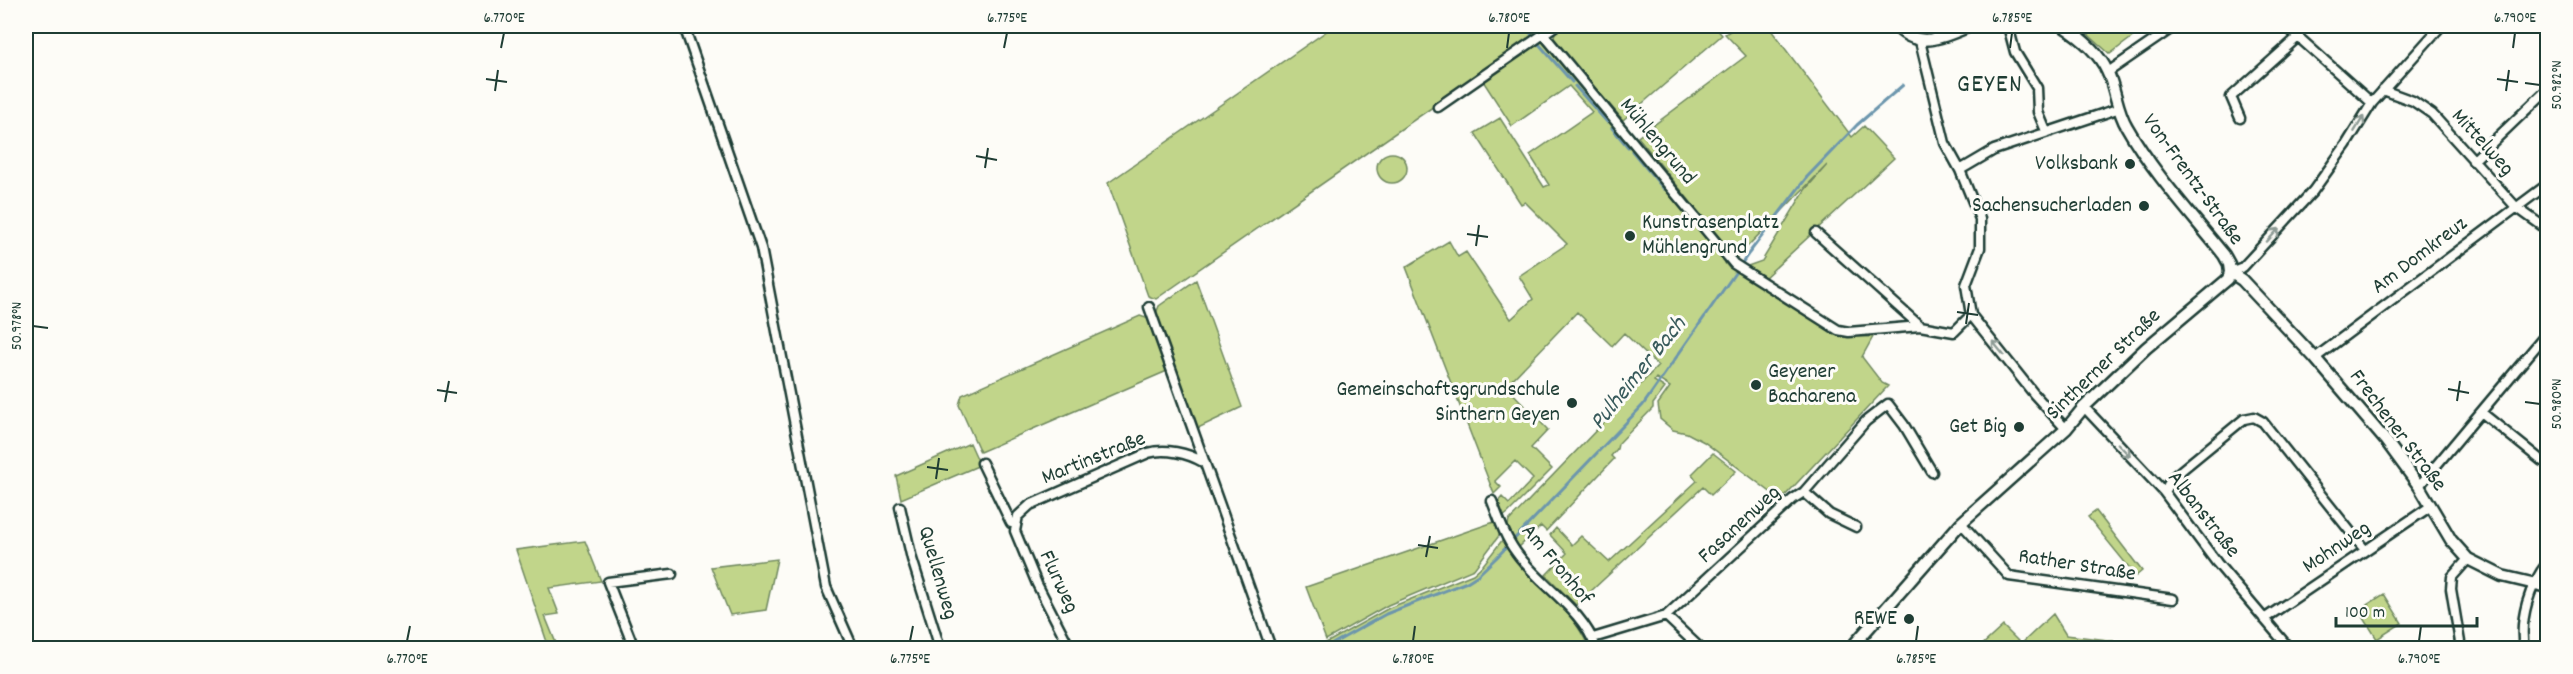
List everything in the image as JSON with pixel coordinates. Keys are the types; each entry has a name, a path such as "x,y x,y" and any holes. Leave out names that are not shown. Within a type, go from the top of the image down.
{"street":[{"path":"684,26 760,248 826,587 853,648"},
{"path":"1438,107 1555,26"},
{"path":"1896,26 1910,37 1920,40 1936,40 1970,26"},
{"path":"2008,26 2015,52 2037,87 2038,112 2046,131"},
{"name":"Von-Frentz-Straße","path":"2063,26 2079,36 2100,58 2108,72 2117,108 2127,128 2161,176 2224,255 2230,272"},
{"path":"2108,72 2175,26"},
{"path":"2286,26 2372,103"},
{"name":"Sintherner Straße","path":"1851,648 1961,524 2066,429 2084,408 2146,348 2222,284 2230,272 2243,267 2313,192 2372,103 2441,26"},
{"name":"Mühlengrund","path":"1544,35 1734,264 1743,270 1838,330 1849,332 1920,326 1954,332 1971,315"},
{"path":"2240,118 2231,97 2298,36"},
{"path":"1920,40 1945,143 1960,170 1980,219 1980,248 1966,285 1971,315 2034,394 2066,429"},
{"path":"2473,162 2547,89"},
{"name":"Mittelweg","path":"2383,90 2414,101 2432,114 2516,207 2547,230"},
{"path":"1960,170 1994,150 2117,108"},
{"name":"Am Domkreuz","path":"2315,358 2547,184"},
{"path":"1816,233 1920,326"},
{"name":"Frechener Straße","path":"2230,272 2242,280 2315,358 2385,441 2419,486 2451,540 2468,559 2502,576 2547,587"},
{"path":"1149,307 1271,648"},
{"path":"2419,486 2547,332"},
{"name":"Fasanenweg","path":"1593,638 1666,616 1793,499 1804,492 1866,421 1888,404 1904,425 1932,472"},
{"name":"Albanstraße","path":"2084,408 2164,492 2217,563 2289,648"},
{"path":"2481,412 2542,461"},
{"path":"2164,492 2172,478 2244,419 2254,417 2263,422 2365,550"},
{"name":"Martinstraße","path":"1015,527 1026,507 1148,453 1162,451 1179,453 1204,462"},
{"name":"Flurweg","path":"982,463 1003,509 1015,527 1037,584 1070,648"},
{"path":"1804,492 1829,514 1856,527"},
{"name":"Am Fronhof","path":"1492,501 1506,536 1516,553 1573,614 1593,638 1596,648"},
{"name":"Mohnweg","path":"2264,619 2431,506"},
{"name":"Quellenweg","path":"900,507 912,559 939,648"},
{"name":"Rather Straße","path":"1961,524 2008,576 2173,599"},
{"path":"2461,648 2451,590 2452,577 2468,559"},
{"path":"2524,648 2522,635 2529,594 2547,562"},
{"path":"634,648 608,582 672,574"},
{"path":"1666,616 1700,648"}],"green space":[{"path":"1334,26 1531,26 1538,34 1156,299 1148,296 1108,183"},
{"path":"1561,26 1714,26 1722,35 1623,120 1553,39 1556,30"},
{"path":"1738,26 1768,26 1852,137 1864,126 1894,158 1763,279 1745,267 1762,261 1805,190 1827,165 1736,258 1638,137 1746,56 1725,34"},
{"path":"2087,26 2153,26 2156,30 2151,34 2146,27 2110,54 2083,30"},
{"path":"1543,40 1727,262 1725,263 1729,268 1731,267 1842,336 1873,337 1862,357 1882,383 1888,386 1781,500 1704,442 1687,433 1673,430 1660,419 1658,404 1670,387 1656,378 1654,381 1665,388 1653,404 1653,408 1618,444 1611,456 1614,459 1546,531 1541,526 1518,548 1507,529 1509,521 1658,366 1624,333 1612,346 1577,312 1506,386 1548,430 1531,448 1552,469 1508,513 1504,516 1500,513 1498,505 1502,497 1509,504 1533,479 1515,461 1495,481 1501,487 1494,494 1406,267 1449,241 1458,257 1466,252 1511,319 1533,299 1519,276 1567,244 1525,202 1521,204 1475,133 1500,118 1544,187 1549,185 1530,155 1592,112 1569,86 1512,126 1483,81"},
{"path":"1392,153 1402,158 1407,168 1402,178 1392,183 1382,178 1377,168 1382,158"},
{"path":"1196,280 1242,407 1196,429 1155,316 1159,306"},
{"path":"1140,316 1149,319 1167,371 980,452 959,405 962,395"},
{"path":"970,443 980,465 901,499 896,476"},
{"path":"1713,453 1736,471 1711,495 1703,487 1576,605 1546,575 1567,553 1550,535 1556,528 1572,545 1581,536 1609,562 1697,481 1692,474"},
{"path":"2096,511 2142,571 2136,576 2088,517"},
{"path":"1497,521 1501,533 1474,569 1388,605 1326,640 1306,587"},
{"path":"1503,539 1524,567 1572,618 1589,648 1317,648 1389,608 1473,574"},
{"path":"585,541 601,581 549,588 559,614 545,616 558,648 549,648 516,550"},
{"path":"777,559 766,610 730,615 711,567"},
{"path":"2384,594 2402,623 2377,639 2359,610"},
{"path":"2053,614 2066,635 2168,647 1979,648 2003,626 2021,644"}],"waterway":[{"path":"1524,26 1534,37"},
{"path":"1538,43 1572,82"},
{"name":"Pulheimer Bach","path":"1325,648 1386,614 1467,582 1496,558 1643,405 1749,253 1807,177 1857,125 1903,85"},
{"path":"1575,86 1607,122"},
{"path":"1612,128 1628,147"},
{"path":"1632,151 1664,189"}],"place":[{"name":"Volksbank","path":"2130,164"},
{"name":"Sachensucherladen","path":"2144,206"},
{"name":"Kunstrasenplatz Mühlengrund","path":"1630,236"},
{"name":"Geyener Bacharena","path":"1756,385"},
{"name":"Gemeinschaftsgrundschule Sinthern Geyen","path":"1572,403"},
{"name":"Get Big","path":"2019,427"},
{"name":"REWE","path":"1909,619"}],"district":[{"name":"GEYEN","path":"1990,85"}]}
